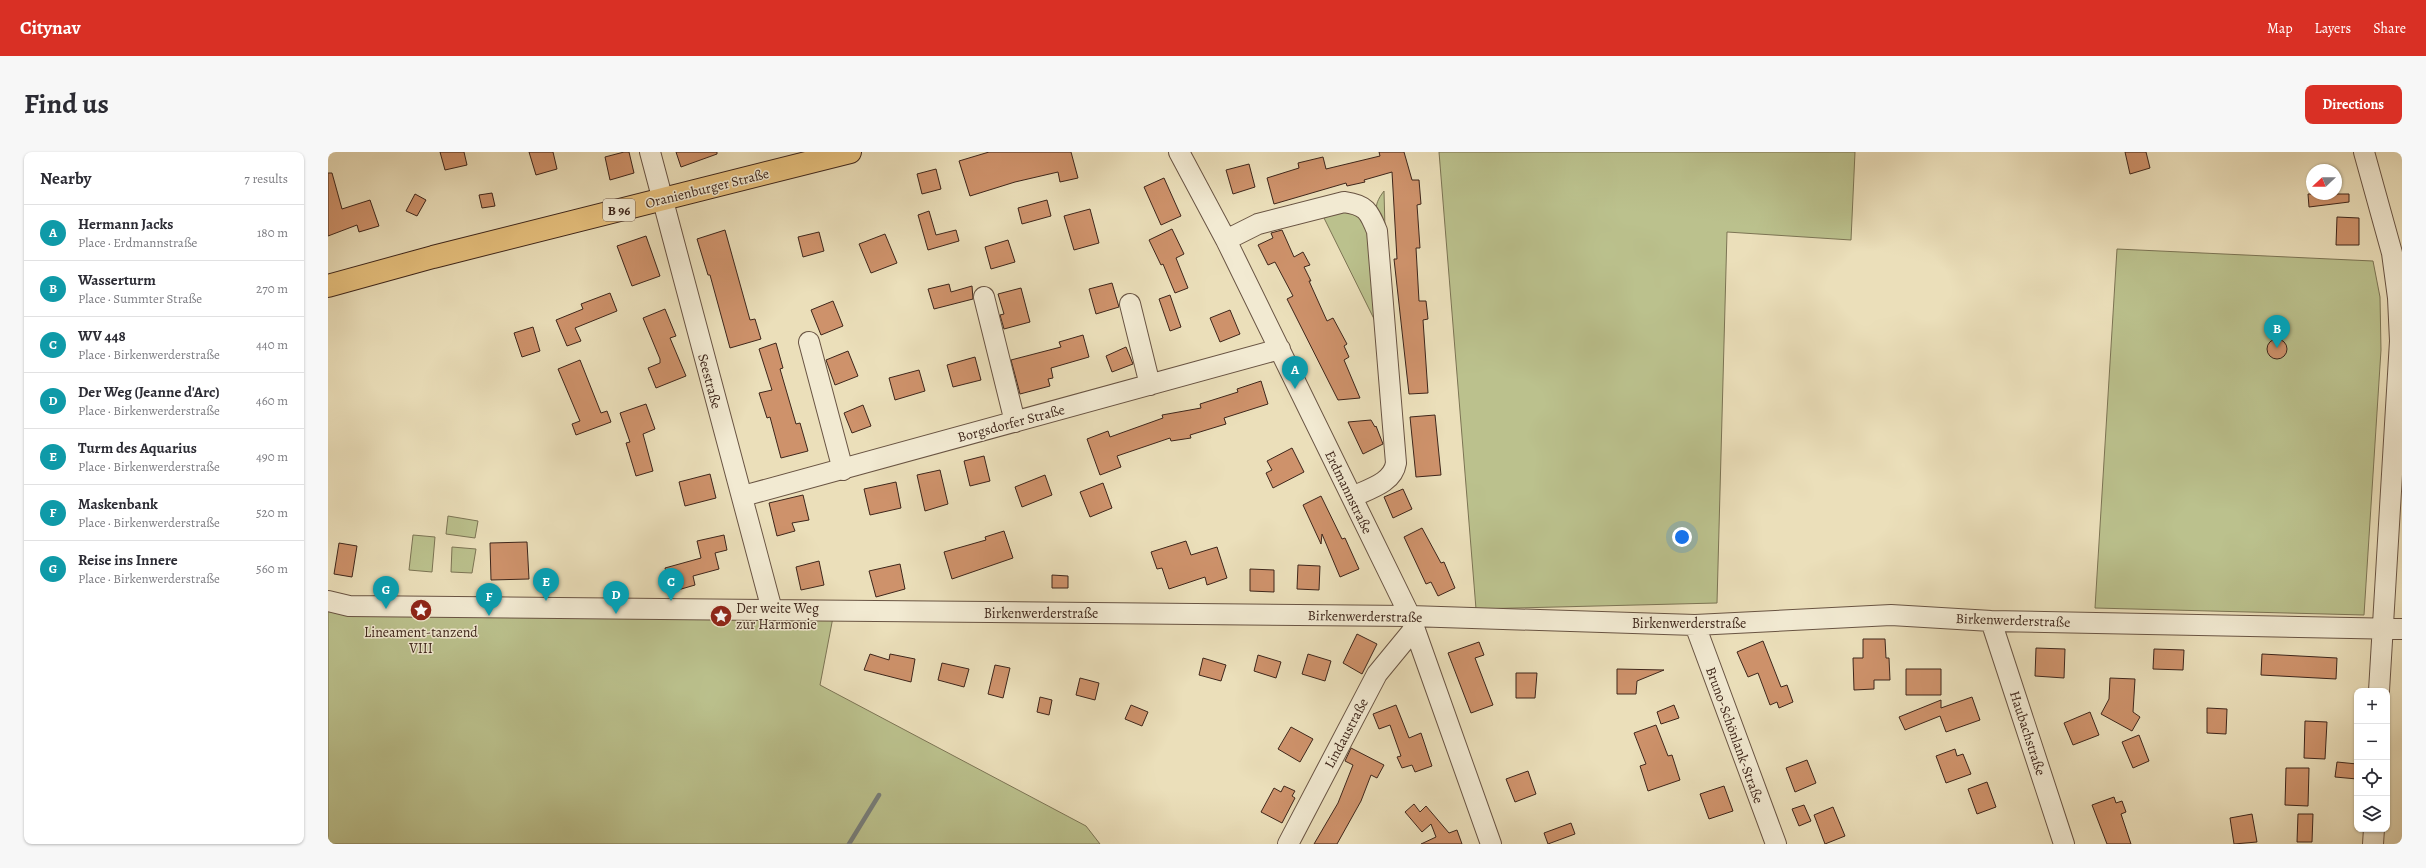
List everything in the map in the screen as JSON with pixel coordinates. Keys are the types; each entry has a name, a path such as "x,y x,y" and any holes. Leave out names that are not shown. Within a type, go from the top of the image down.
{"main road":[{"name":"Oranienburger Straße","path":"328,286 662,199 850,152"}],"street":[{"name":"Seestraße","path":"650,152 743,496 772,610"},
{"name":"Erdmannstraße","path":"1179,152 1226,240 1280,349 1412,623 1491,844"},
{"path":"2364,152 2392,253 2398,298 2400,342 2381,628 2379,688"},
{"path":"1226,240 1258,224 1344,202 1358,204 1367,211 1373,220 1377,231 1396,462 1395,471 1389,478 1352,498"},
{"path":"984,297 1015,422"},
{"path":"1130,304 1150,385"},
{"path":"809,342 843,470"},
{"name":"Borgsdorfer Straße","path":"743,496 843,470 1280,349"},
{"name":"Birkenwerderstraße","path":"328,601 349,606 772,610 1412,623 1695,625 1891,615 1991,621 2402,629"},
{"name":"Haubachstraße","path":"1991,621 2064,844"},
{"name":"Lindaustraße","path":"1288,844 1377,674 1412,623"},
{"name":"Bruno-Schönlank-Straße","path":"1695,625 1776,844"},
{"path":"2373,844 2374,832"}],"green space":[{"path":"1439,152 1855,152 1851,240 1727,232 1717,603 1476,609"},
{"path":"1384,191 1385,229 1376,206"},
{"path":"1348,209 1366,220 1381,333 1322,214"},
{"path":"2117,249 2373,261 2380,297 2381,350 2364,615 2095,608"},
{"path":"448,516 478,521 475,538 446,534"},
{"path":"413,535 435,537 432,572 409,570"},
{"path":"452,547 476,549 472,573 451,572"},
{"path":"328,608 834,612 820,685 1086,826 1100,844 328,844"}],"building":[{"path":"440,152 464,152 467,165 445,170"},
{"path":"529,152 553,152 557,169 536,175"},
{"path":"629,152 634,173 610,180 605,157"},
{"path":"676,152 717,152 717,154 681,167"},
{"path":"989,152 1071,152 1078,178 1060,182 1058,172 1015,182 970,196 959,161"},
{"path":"1379,152 1404,152 1412,180 1419,180 1421,204 1417,205 1420,248 1416,248 1419,301 1426,301 1428,319 1423,320 1428,393 1409,394 1394,259 1397,259 1392,172 1364,180 1365,182 1347,186 1346,183 1274,204 1267,178 1299,168 1298,163 1323,157 1326,169 1380,156"},
{"path":"2125,152 2146,152 2150,168 2130,174"},
{"path":"1249,164 1255,187 1233,194 1226,170"},
{"path":"936,169 941,189 922,194 917,174"},
{"path":"328,173 332,173 342,209 370,200 379,226 359,232 357,225 328,236"},
{"path":"1164,178 1181,216 1161,225 1144,187"},
{"path":"492,193 495,206 482,208 479,195"},
{"path":"415,194 426,200 417,216 406,211"},
{"path":"2342,194 2349,194 2349,202 2309,207 2308,200 2342,200"},
{"path":"1047,200 1051,216 1022,224 1018,208"},
{"path":"1090,209 1099,243 1074,250 1064,216"},
{"path":"929,211 936,235 956,230 959,241 928,250 918,215"},
{"path":"2337,217 2359,218 2359,245 2336,245"},
{"path":"1172,229 1184,254 1176,258 1188,288 1175,293 1163,264 1161,265 1149,240"},
{"path":"725,230 750,320 755,319 761,339 730,348 710,275 708,275 697,239"},
{"path":"1282,230 1294,257 1303,252 1310,265 1304,267 1327,321 1333,318 1347,344 1344,346 1349,357 1344,360 1360,398 1338,400 1287,299 1293,296 1275,262 1268,265 1258,245 1273,238 1271,233"},
{"path":"819,232 824,251 803,257 798,237"},
{"path":"885,234 897,263 871,273 859,244"},
{"path":"646,236 660,276 632,286 617,246"},
{"path":"1008,240 1015,262 991,269 985,247"},
{"path":"1112,283 1119,307 1096,314 1089,289"},
{"path":"949,284 951,292 972,286 973,299 934,309 928,289"},
{"path":"1021,288 1030,322 1004,329 1000,315 1004,314 998,294"},
{"path":"610,293 617,311 575,328 581,341 567,346 556,320 583,309 581,304"},
{"path":"1170,295 1181,327 1170,331 1159,299"},
{"path":"833,301 843,326 821,335 811,310"},
{"path":"665,309 676,336 670,338 686,376 656,388 648,368 660,363 660,359 643,318"},
{"path":"1230,310 1240,334 1220,342 1210,318"},
{"path":"533,327 540,351 522,357 514,333"},
{"path":"1083,335 1089,357 1051,368 1053,378 1048,379 1050,386 1020,394 1011,360 1061,347 1059,342"},
{"path":"2277,339 2284,342 2287,349 2284,356 2277,359 2270,356 2267,349 2270,342"},
{"path":"776,343 783,368 780,369 796,424 800,423 808,451 781,458 770,417 767,418 759,393 772,390 759,349"},
{"path":"1126,347 1133,364 1112,372 1106,356"},
{"path":"848,351 858,376 835,385 826,360"},
{"path":"975,357 981,380 953,387 947,365"},
{"path":"580,360 601,413 607,411 611,422 576,435 572,424 580,421 558,369"},
{"path":"919,370 925,391 895,400 889,378"},
{"path":"1261,381 1268,404 1224,418 1226,424 1190,435 1191,438 1171,441 1170,438 1117,456 1121,467 1100,475 1087,439 1108,431 1110,437 1163,418 1162,415 1201,408 1200,404 1238,392 1237,389"},
{"path":"646,404 655,429 643,434 653,471 636,476 626,443 630,442 620,413"},
{"path":"863,405 871,426 852,433 844,413"},
{"path":"1435,415 1441,475 1416,477 1410,417"},
{"path":"1371,420 1375,427 1376,426 1383,444 1363,454 1348,422"},
{"path":"1292,448 1304,472 1273,488 1266,473 1272,470 1267,461"},
{"path":"984,456 990,481 970,486 964,461"},
{"path":"940,470 948,504 925,511 917,475"},
{"path":"710,474 716,498 685,506 679,482"},
{"path":"1045,475 1052,495 1022,507 1015,487"},
{"path":"896,482 901,508 870,515 864,489"},
{"path":"1103,483 1112,508 1090,517 1080,492"},
{"path":"1403,489 1412,509 1393,518 1384,497"},
{"path":"803,495 809,520 792,523 795,531 777,536 769,503"},
{"path":"1321,496 1342,539 1345,538 1359,569 1340,577 1322,534 1321,544 1303,505"},
{"path":"1422,528 1441,563 1444,562 1455,588 1438,596 1431,582 1426,584 1404,537"},
{"path":"1004,531 1013,558 952,579 944,552 986,540 985,537"},
{"path":"724,535 727,550 715,553 719,569 693,576 695,585 671,592 665,568 701,558 697,541"},
{"path":"1186,541 1191,555 1217,547 1227,578 1207,585 1205,577 1169,589 1162,568 1157,569 1151,552"},
{"path":"527,542 529,579 491,580 490,543"},
{"path":"339,543 357,546 352,577 334,574"},
{"path":"819,561 824,585 801,590 796,567"},
{"path":"900,564 905,589 876,597 869,571"},
{"path":"1298,565 1320,566 1319,590 1297,589"},
{"path":"1250,569 1274,570 1274,592 1250,591"},
{"path":"1052,575 1068,576 1068,588 1052,588"},
{"path":"1357,634 1377,644 1362,674 1343,663"},
{"path":"1863,639 1885,639 1886,658 1889,658 1890,680 1874,680 1874,689 1854,690 1853,658 1863,658"},
{"path":"1763,641 1781,687 1787,685 1793,702 1779,708 1777,702 1770,705 1758,673 1748,677 1737,652"},
{"path":"1479,642 1484,655 1475,658 1493,705 1471,713 1448,653"},
{"path":"2036,648 2065,649 2064,678 2035,676"},
{"path":"2154,649 2184,650 2183,670 2153,669"},
{"path":"870,654 889,660 890,654 915,659 911,682 864,670"},
{"path":"1308,654 1331,661 1325,681 1302,674"},
{"path":"2262,654 2337,658 2336,679 2261,675"},
{"path":"1258,655 1281,662 1276,678 1254,671"},
{"path":"1203,658 1226,665 1221,681 1199,675"},
{"path":"942,663 969,669 964,687 938,680"},
{"path":"995,665 1010,668 1003,698 988,694"},
{"path":"1617,669 1664,670 1637,681 1636,694 1617,694"},
{"path":"1906,669 1941,669 1941,695 1906,695"},
{"path":"1516,673 1537,673 1535,698 1516,698"},
{"path":"1080,678 1099,683 1095,700 1076,695"},
{"path":"2110,678 2135,679 2133,712 2140,717 2132,731 2101,714 2109,699"},
{"path":"1040,697 1052,700 1049,715 1037,712"},
{"path":"1972,697 1980,720 1946,732 1940,716 1905,730 1899,717 1941,700 1941,708"},
{"path":"1131,705 1148,712 1142,726 1125,719"},
{"path":"1396,705 1409,738 1421,733 1432,766 1415,772 1412,765 1402,768 1397,757 1401,756 1390,725 1379,729 1373,714"},
{"path":"1674,705 1679,718 1661,724 1657,712"},
{"path":"2207,708 2227,709 2226,734 2207,733"},
{"path":"2090,712 2099,735 2073,745 2064,723"},
{"path":"2305,721 2327,722 2325,759 2304,758"},
{"path":"1656,725 1668,756 1672,755 1680,780 1648,791 1640,766 1646,764 1634,733"},
{"path":"1291,727 1313,739 1300,762 1278,749"},
{"path":"2139,735 2149,761 2133,768 2122,742"},
{"path":"1351,748 1384,765 1377,778 1371,775 1361,801 1337,844 1314,844 1338,803 1353,765 1345,761"},
{"path":"1955,749 1957,756 1963,754 1971,774 1946,783 1936,756"},
{"path":"1807,760 1816,783 1795,792 1786,768"},
{"path":"2337,762 2354,764 2354,779 2335,777"},
{"path":"2286,768 2309,768 2308,806 2285,805"},
{"path":"1528,771 1536,794 1515,802 1506,779"},
{"path":"1987,782 1996,807 1977,814 1968,789"},
{"path":"1284,786 1295,791 1292,796 1295,798 1282,823 1261,812 1274,788 1281,792"},
{"path":"1724,786 1733,811 1709,819 1700,794"},
{"path":"2114,797 2116,803 2122,801 2126,812 2121,814 2131,844 2107,844 2092,805"},
{"path":"1414,804 1420,812 1426,806 1449,833 1457,830 1462,844 1421,844 1436,837 1431,824 1422,832 1405,812"},
{"path":"1804,805 1811,821 1799,826 1792,809"},
{"path":"1833,807 1845,836 1825,844 1814,815"},
{"path":"2252,814 2257,842 2234,844 2230,818"},
{"path":"2298,814 2313,814 2312,842 2297,842"},
{"path":"1571,823 1575,834 1548,844 1544,833"}],"waterway":[{"path":"849,844 879,795"}],"place":[{"name":"Wasserturm","path":"2277,348"},
{"name":"Hermann Jacks","path":"1295,389"},
{"name":"Turm des Aquarius","path":"546,601"},
{"name":"WV 448","path":"671,601"},
{"name":"Reise ins Innere","path":"386,609"},
{"name":"Lineament-tanzend VIII","path":"421,610"},
{"name":"Der Weg (Jeanne d'Arc)","path":"616,614"},
{"name":"Maskenbank","path":"489,616"},
{"name":"Der weite Weg zur Harmonie","path":"721,616"}]}
